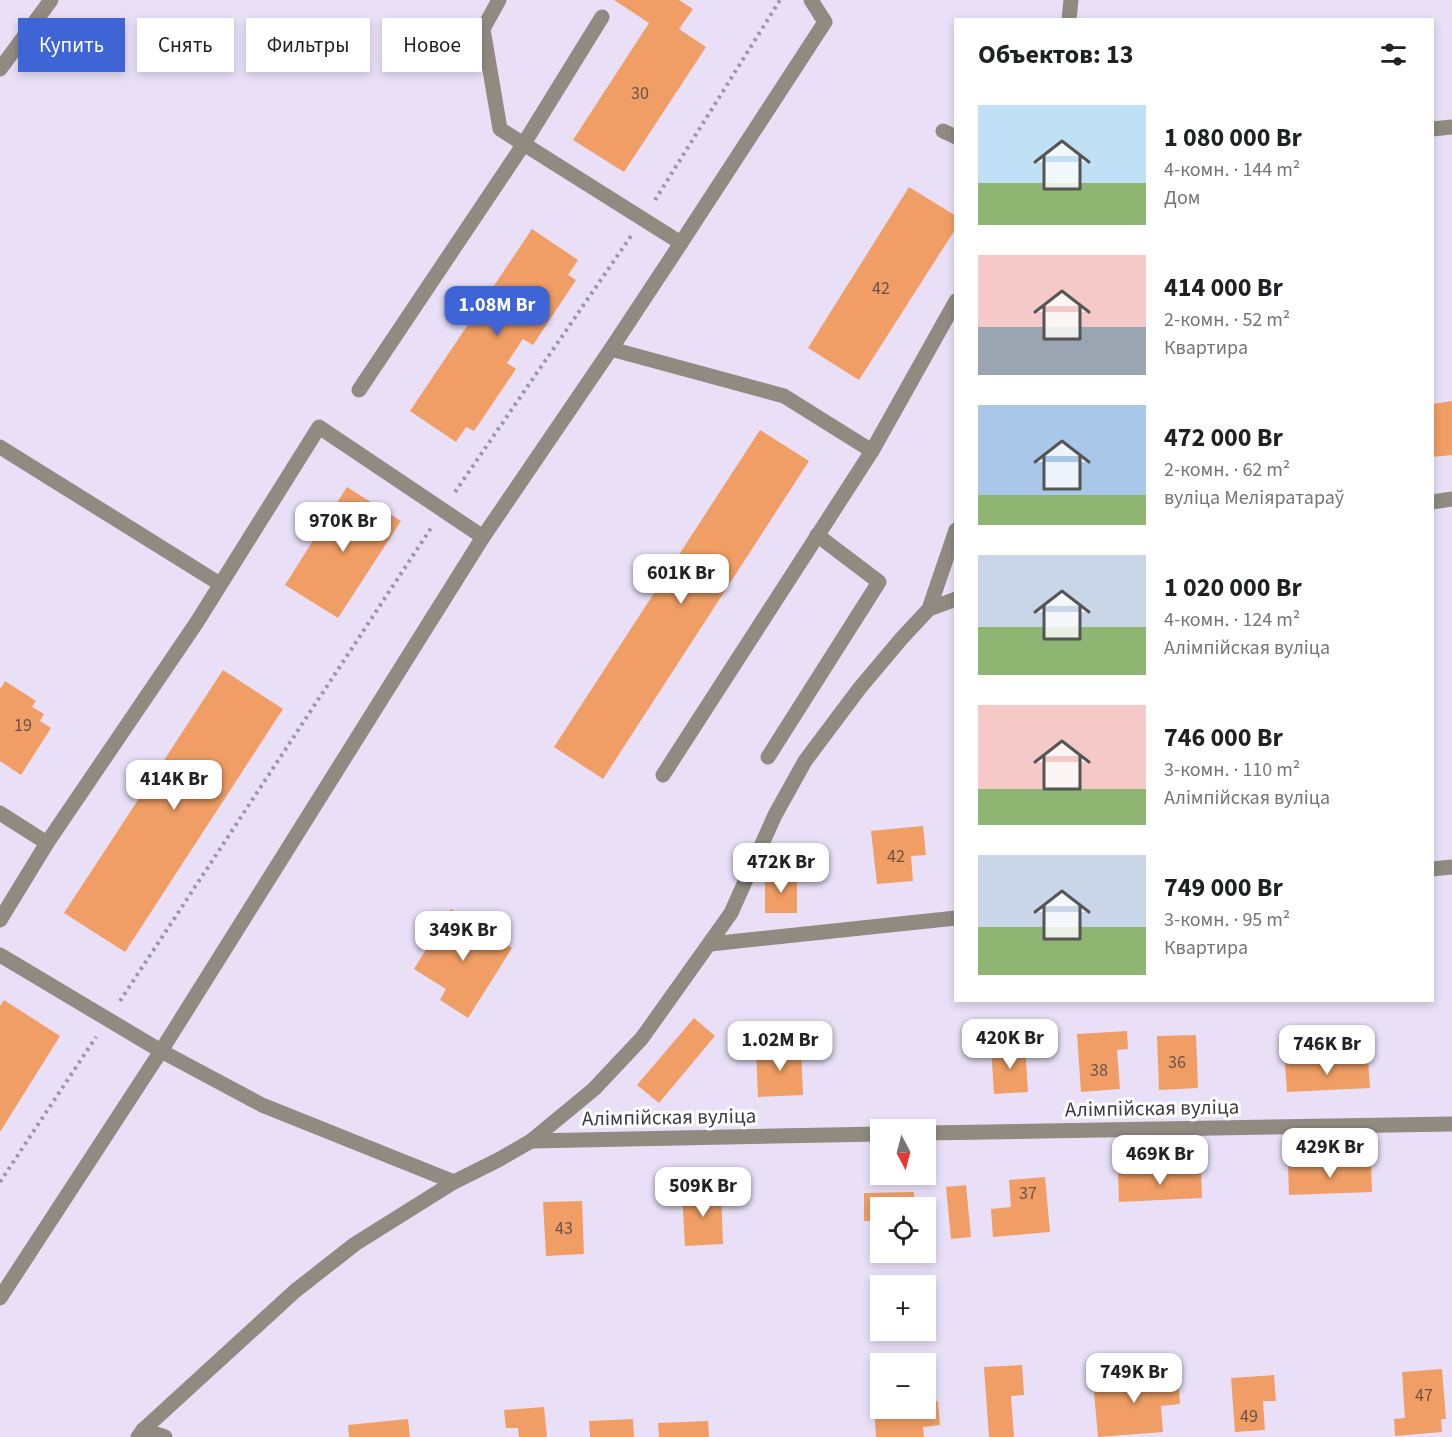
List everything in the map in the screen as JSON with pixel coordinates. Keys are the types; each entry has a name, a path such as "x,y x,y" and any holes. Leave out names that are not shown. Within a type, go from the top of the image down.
{"street":[{"path":"0,69 51,0"},
{"path":"499,0 483,29 500,129 681,243"},
{"path":"0,1298 161,1051 483,537 611,349 825,22 811,0"},
{"path":"1069,18 1071,0"},
{"path":"359,390 523,145 602,17"},
{"path":"1434,129 1452,127"},
{"path":"663,776 872,451 954,305"},
{"path":"611,349 784,396 872,451"},
{"path":"0,920 47,843 197,622 319,426 483,537"},
{"path":"0,447 220,584"},
{"path":"1434,502 1452,500"},
{"path":"768,757 879,582 817,535"},
{"path":"141,1434 295,1291 355,1244 454,1182 531,1141 594,1089 642,1038 731,913 775,815 805,761 859,689 929,609 954,536"},
{"path":"929,609 954,600"},
{"path":"0,813 47,843"},
{"path":"1434,869 1452,867"},
{"path":"710,944 954,918"},
{"path":"0,955 161,1051 262,1105 454,1182"},
{"name":"Алімпійская вуліца","path":"936,1134 1452,1124"},
{"name":"Алімпійская вуліца","path":"531,1141 870,1134"},
{"path":"141,1434 165,1437"}],"path":[{"path":"0,1182 443,510 642,219 780,0"}],"building":[{"path":"614,0 679,0 693,9 679,29 706,47 624,172 573,140 649,23"},
{"path":"909,187 954,215 954,231 859,380 808,348"},
{"path":"532,229 578,260 568,275 576,280 533,345 523,339 507,363 516,369 474,431 466,427 456,442 410,411"},
{"path":"1452,401 1452,455 1434,457 1434,404"},
{"path":"760,430 809,461 603,779 554,747"},
{"path":"347,487 401,521 338,618 285,585"},
{"path":"223,670 283,709 125,952 64,913"},
{"path":"5,681 36,701 32,707 44,714 40,721 51,728 21,775 0,761 0,687"},
{"path":"923,826 926,855 911,856 913,881 877,884 871,831"},
{"path":"765,876 797,876 797,913 765,913"},
{"path":"451,909 512,948 468,1018 440,1000 446,989 414,969"},
{"path":"4,1000 60,1036 0,1132 0,1006"},
{"path":"694,1018 715,1036 659,1103 637,1085"},
{"path":"1127,1031 1128,1049 1117,1050 1120,1089 1081,1092 1077,1034"},
{"path":"1196,1035 1198,1088 1159,1090 1157,1036"},
{"path":"1025,1045 1028,1092 994,1094 991,1047"},
{"path":"801,1048 803,1095 758,1097 756,1050"},
{"path":"1368,1059 1370,1088 1287,1092 1285,1063"},
{"path":"1371,1162 1372,1192 1289,1195 1288,1166"},
{"path":"1201,1170 1202,1198 1119,1202 1118,1173"},
{"path":"1045,1177 1050,1232 993,1237 991,1209 1011,1207 1009,1180"},
{"path":"966,1185 971,1237 951,1239 946,1187"},
{"path":"721,1191 723,1244 685,1246 682,1193"},
{"path":"914,1192 914,1197 870,1197 870,1221 864,1221 864,1193"},
{"path":"582,1201 584,1254 546,1256 543,1202"},
{"path":"1022,1365 1024,1395 1011,1396 1014,1437 989,1437 984,1367"},
{"path":"1442,1369 1446,1419 1441,1419 1442,1432 1395,1436 1394,1419 1405,1418 1402,1372"},
{"path":"1178,1374 1180,1404 1161,1406 1163,1432 1098,1437 1093,1381"},
{"path":"1274,1375 1276,1401 1263,1401 1265,1430 1235,1432 1231,1378"},
{"path":"936,1401 938,1401 940,1425 923,1427 924,1437 876,1437 875,1419 936,1419"},
{"path":"544,1407 547,1437 519,1437 518,1428 506,1428 504,1410"},
{"path":"408,1419 410,1437 349,1437 348,1425"},
{"path":"633,1419 634,1437 590,1437 589,1421"},
{"path":"708,1421 709,1437 659,1437 658,1423"}]}
